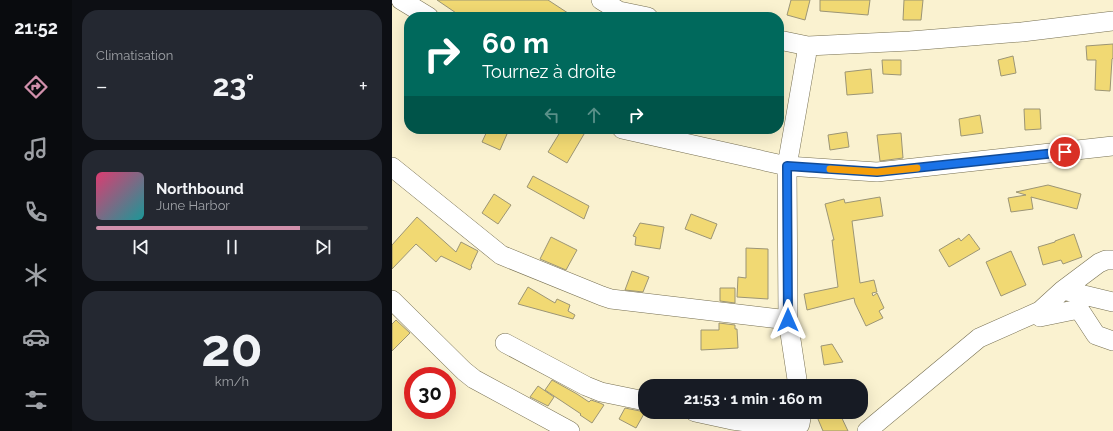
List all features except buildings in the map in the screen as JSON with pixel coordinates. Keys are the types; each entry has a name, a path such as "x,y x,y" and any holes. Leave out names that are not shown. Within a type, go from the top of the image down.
{"street":[{"path":"401,0 421,12"},
{"path":"601,0 619,11 624,12"},
{"path":"784,41 808,46 910,41 1022,32 1113,21"},
{"path":"797,379 788,320 787,166 808,46"},
{"path":"644,134 787,166 877,172 1113,146"},
{"path":"392,167 501,255 602,296 611,299 788,320"},
{"path":"867,431 979,338 1040,311 1063,290 1099,263 1106,260 1113,260"},
{"path":"1063,290 1113,302"},
{"path":"392,300 474,379 570,431"},
{"path":"1040,311 1040,317 1079,309 1096,335 1113,341"},
{"path":"505,343 586,386 601,392 638,400"},
{"path":"727,419 791,428 800,424 801,419"}],"slow traffic":[{"path":"830,169 877,172 917,168"}],"route":[{"path":"788,320 787,166 877,172 1065,152"}]}
